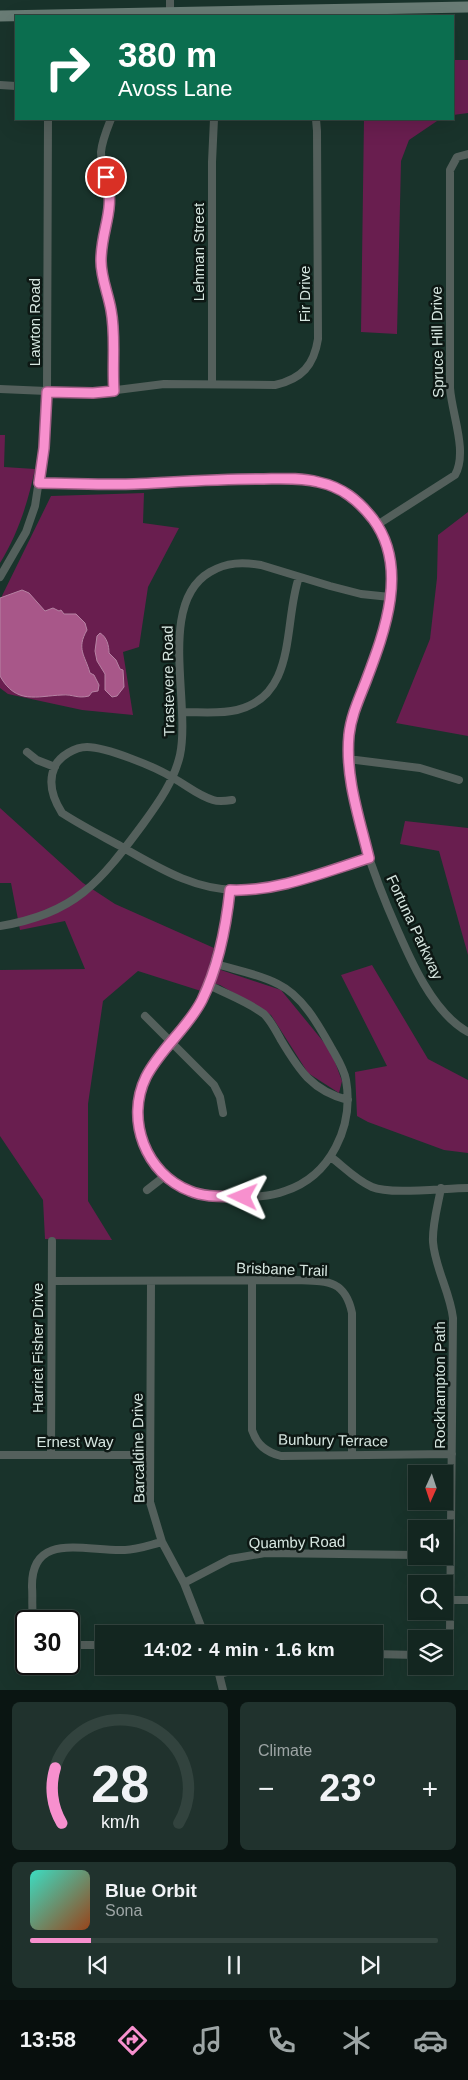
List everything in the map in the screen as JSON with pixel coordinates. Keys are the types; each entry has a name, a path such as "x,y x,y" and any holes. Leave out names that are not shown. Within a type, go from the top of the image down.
{"street":[{"path":"170,0 170,12"},
{"path":"79,15 170,12 252,13 468,7"},
{"path":"0,16 15,16"},
{"path":"0,85 15,86"},
{"name":"Lawton Road","path":"0,577 26,532 39,483 44,448 47,392 48,120"},
{"path":"111,120 101,152 110,190 111,206 102,243 101,262 102,280 111,309 113,326 114,391"},
{"name":"Lehman Street","path":"212,384 214,120"},
{"name":"Fir Drive","path":"0,389 93,393 164,384 275,385 286,382 300,374 314,359 318,339 318,130 316,120"},
{"name":"Spruce Hill Drive","path":"377,525 454,475 461,461 461,447 451,404 450,388 450,170 457,157 468,154"},
{"name":"Fortuna Parkway","path":"39,483 132,484 210,479 282,478 317,481 336,487 350,494 364,507 377,525 388,547 391,560 390,597 380,643 352,717 348,759 354,802 369,858 396,927 415,966 447,1017 468,1032"},
{"name":"Trastevere Road","path":"0,926 49,914 89,890 124,849 162,797 173,777 183,738 184,712 180,630 182,610 186,598 203,576 216,568 231,563 247,562 261,564 299,577 361,594 390,597"},
{"path":"184,712 223,712 238,709 255,702 268,691 278,679 282,668 287,649 293,594 299,577"},
{"path":"232,800 216,801 193,792 173,777 126,757 98,748 85,747 74,750 54,766 52,775 51,788 54,800 62,813 124,849 180,878 209,887 230,890 266,888 303,879 369,858"},
{"path":"27,752 37,760 54,766"},
{"path":"348,759 420,768 459,780"},
{"path":"216,964 279,984 298,1000 326,1040 346,1078 348,1100 344,1128 331,1157 307,1181 286,1191 266,1196 238,1197 201,1194 184,1189 165,1176 151,1160 142,1142 138,1127 138,1108 141,1090 146,1077 196,1010 209,985 226,928 230,890"},
{"path":"209,985 264,1014 297,1066 310,1082 337,1097 348,1100"},
{"path":"145,1016 214,1085 220,1097 223,1113"},
{"path":"331,1157 374,1188 387,1191 468,1188"},
{"path":"147,1190 165,1176"},
{"name":"Rockhampton Path","path":"441,1188 433,1240 434,1253 451,1303 453,1318 452,1454 449,1520"},
{"name":"Harriet Fisher Drive","path":"50,1455 52,1241"},
{"name":"Brisbane Trail","path":"52,1281 252,1282 296,1280 331,1283 341,1288 347,1295 352,1314 352,1454"},
{"name":"Barcaldine Drive","path":"151,1282 150,1502 162,1542 184,1583 200,1625"},
{"name":"Bunbury Terrace","path":"252,1282 252,1430 256,1440 267,1450 281,1456 452,1454"},
{"name":"Ernest Way","path":"0,1455 150,1455"},
{"path":"34,1610 32,1573 38,1558 49,1551 65,1548 126,1550 162,1542"},
{"name":"Quamby Road","path":"184,1583 230,1559 266,1553 408,1555"},
{"path":"453,1600 468,1600"},
{"path":"80,1644 95,1645"},
{"path":"383,1654 408,1655"},
{"path":"220,1675 222,1690"}],"shaded area":[{"path":"454,60 468,60 468,113 454,115"},
{"path":"364,120 439,120 409,140 401,161 397,334 361,332"},
{"path":"0,435 5,435 4,467 35,469 22,518 0,563"},
{"path":"144,493 143,523 179,528 148,587 139,647 123,652 133,715 82,710 8,694 0,688 0,600 51,496"},
{"path":"468,512 468,736 396,723 430,639 437,578 438,535"},
{"path":"22,590 29,593 45,611 53,608 61,610 64,614 76,614 85,623 87,630 82,642 82,652 90,673 94,675 99,685 98,691 92,692 89,696 85,697 66,695 28,697 20,695 6,685 0,676 0,598"},
{"path":"100,633 107,642 109,653 116,660 120,669 123,670 124,687 117,696 112,697 105,690 105,674 97,661 95,651 97,636"},
{"path":"0,808 83,883 115,904 214,948 209,966 281,990 331,1051 342,1081 339,1093 308,1073 271,1015 220,985 204,981 201,991 138,971 103,1001 88,1104 88,1201 112,1240 45,1239 43,1200 0,1136 0,970 85,969 65,921 20,930 11,883 0,883"},
{"path":"405,821 468,828 468,955 439,851 400,844"},
{"path":"372,965 428,1059 468,1080 468,1153 444,1150 368,1122 357,1116 355,1072 387,1066 341,975"}],"route":[{"path":"106,177 110,190 111,206 102,243 101,262 102,280 111,309 113,326 114,391 93,393 47,392 44,448 39,483 132,484 210,479 291,478 317,481 350,494 364,507 377,525 388,547 391,560 390,597 385,624 380,643 352,717 350,735 349,767 354,802 369,858 303,879 266,888 230,890 226,928 209,985 196,1010 154,1064 141,1090 138,1108 138,1127 142,1142 151,1160 160,1172 184,1189 192,1192 209,1196 243,1197"}]}
